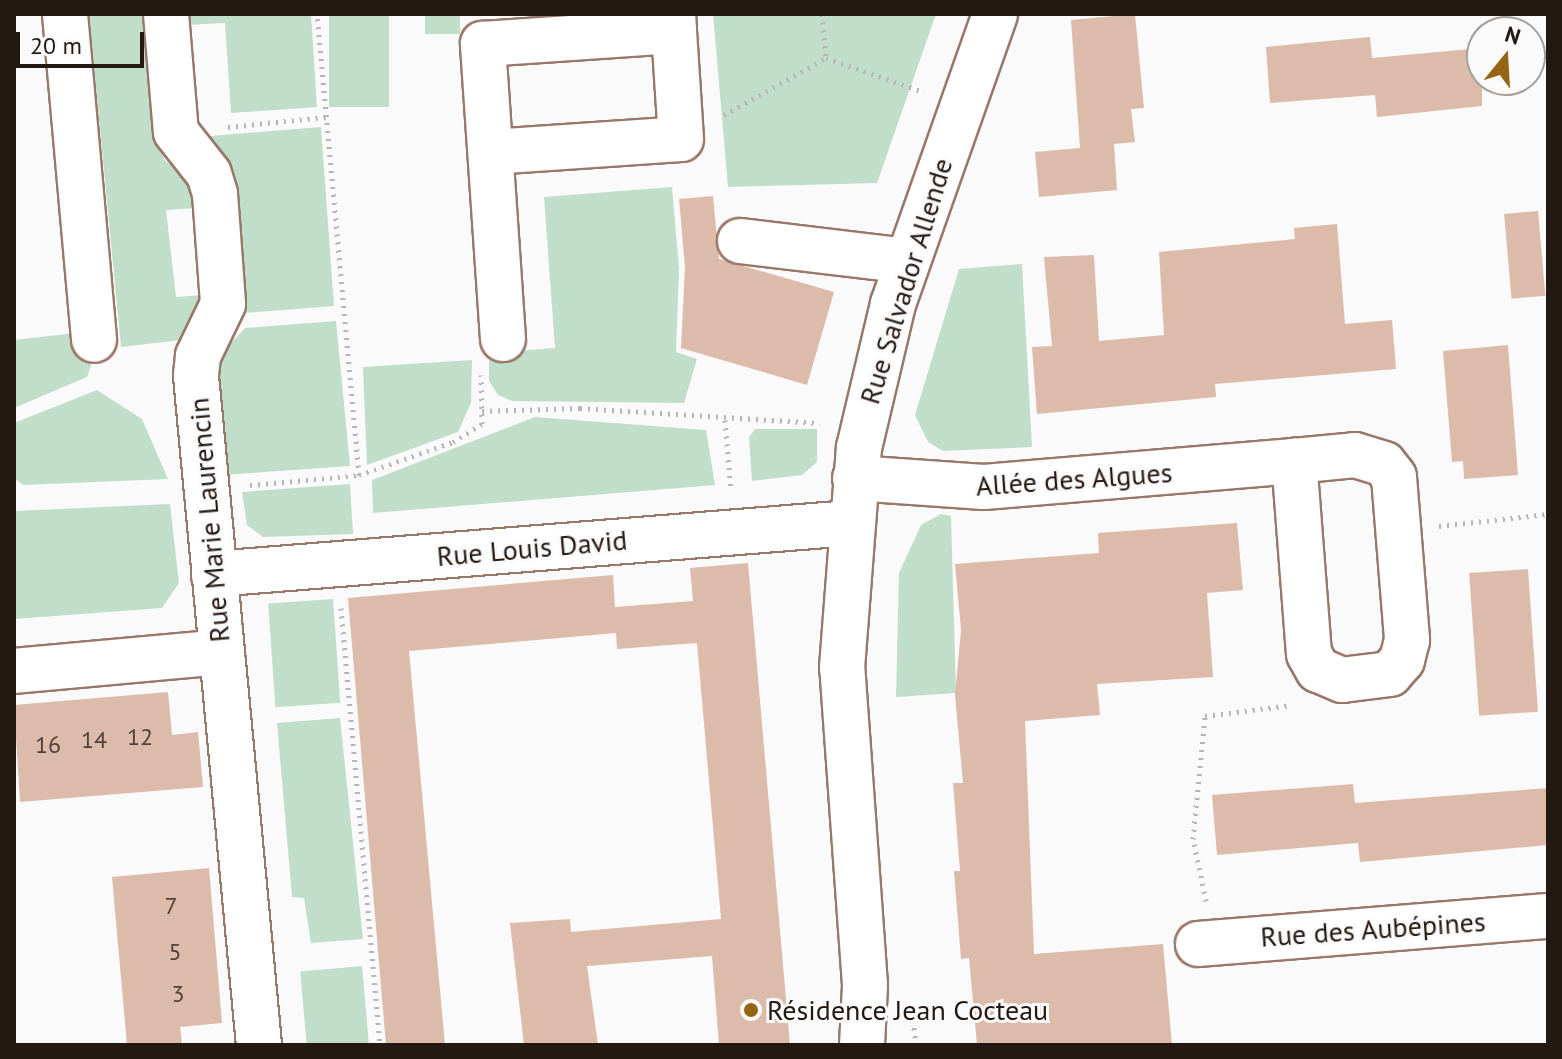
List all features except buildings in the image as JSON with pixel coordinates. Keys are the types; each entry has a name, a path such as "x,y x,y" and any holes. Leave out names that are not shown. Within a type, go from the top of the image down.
{"street":[{"path":"65,14 94,340"},
{"path":"166,14 176,132"},
{"name":"Rue Salvador Allende","path":"862,1045 865,985 843,707 842,633 855,478 871,384 907,261 995,14"},
{"path":"491,152 681,139 673,23 483,44 503,332"},
{"name":"Rue Marie Laurencin","path":"176,132 209,174 215,194 223,304 198,356 196,376 259,1045"},
{"path":"740,241 907,261"},
{"name":"Allée des Algues","path":"855,478 984,487 1355,455 1384,464 1394,477 1406,651 1397,667 1382,677 1333,679 1318,670 1307,643 1294,461"},
{"name":"Rue Louis David","path":"214,574 850,523"},
{"path":"14,671 221,652"},
{"name":"Rue des Aubépines","path":"1204,943 1548,916"},
{"name":"Rue Salvador Allende","path":"865,985 883,1045"}],"path":[{"path":"317,14 359,475"},
{"path":"822,14 826,58"},
{"path":"681,139 826,58 962,106"},
{"path":"176,132 326,117"},
{"path":"237,486 359,475 453,442 482,424 481,339 503,332"},
{"path":"482,411 580,408 725,420 832,423"},
{"path":"725,420 731,492"},
{"path":"1398,530 1548,514"},
{"path":"339,592 380,1045"},
{"path":"1204,943 1193,839 1205,716 1301,704"}],"green space":[{"path":"89,14 151,14 164,159 195,189 197,208 166,210 176,297 204,295 207,311 181,340 121,347"},
{"path":"186,14 311,14 317,107 231,113 225,23 187,25"},
{"path":"329,14 389,14 389,107 329,107"},
{"path":"425,14 460,14 460,34 425,34"},
{"path":"713,14 936,14 877,183 728,187"},
{"path":"321,127 334,306 244,313 232,166 198,137"},
{"path":"672,187 679,268 676,352 697,359 684,403 512,401 498,395 489,381 489,353 555,348 544,197"},
{"path":"1022,264 1032,447 943,451 928,442 915,415 959,269"},
{"path":"336,321 350,466 224,475 214,362 245,328"},
{"path":"76,333 91,365 87,377 14,408 14,340"},
{"path":"472,360 471,403 458,432 367,465 363,367"},
{"path":"97,390 142,419 168,479 23,485 14,478 14,423"},
{"path":"535,417 706,430 715,485 373,513 372,480"},
{"path":"755,429 817,429 817,462 802,475 752,481 749,437"},
{"path":"350,484 353,534 263,537 247,525 242,492"},
{"path":"170,504 179,583 162,608 14,619 14,511"},
{"path":"941,514 951,516 956,693 896,697 899,573 921,525"},
{"path":"333,599 340,703 275,707 268,604"},
{"path":"340,718 363,939 311,943 304,898 292,897 277,723"},
{"path":"362,966 369,1045 307,1045 300,971"}],"place":[{"name":"Résidence Jean Cocteau","path":"751,1010"}]}
